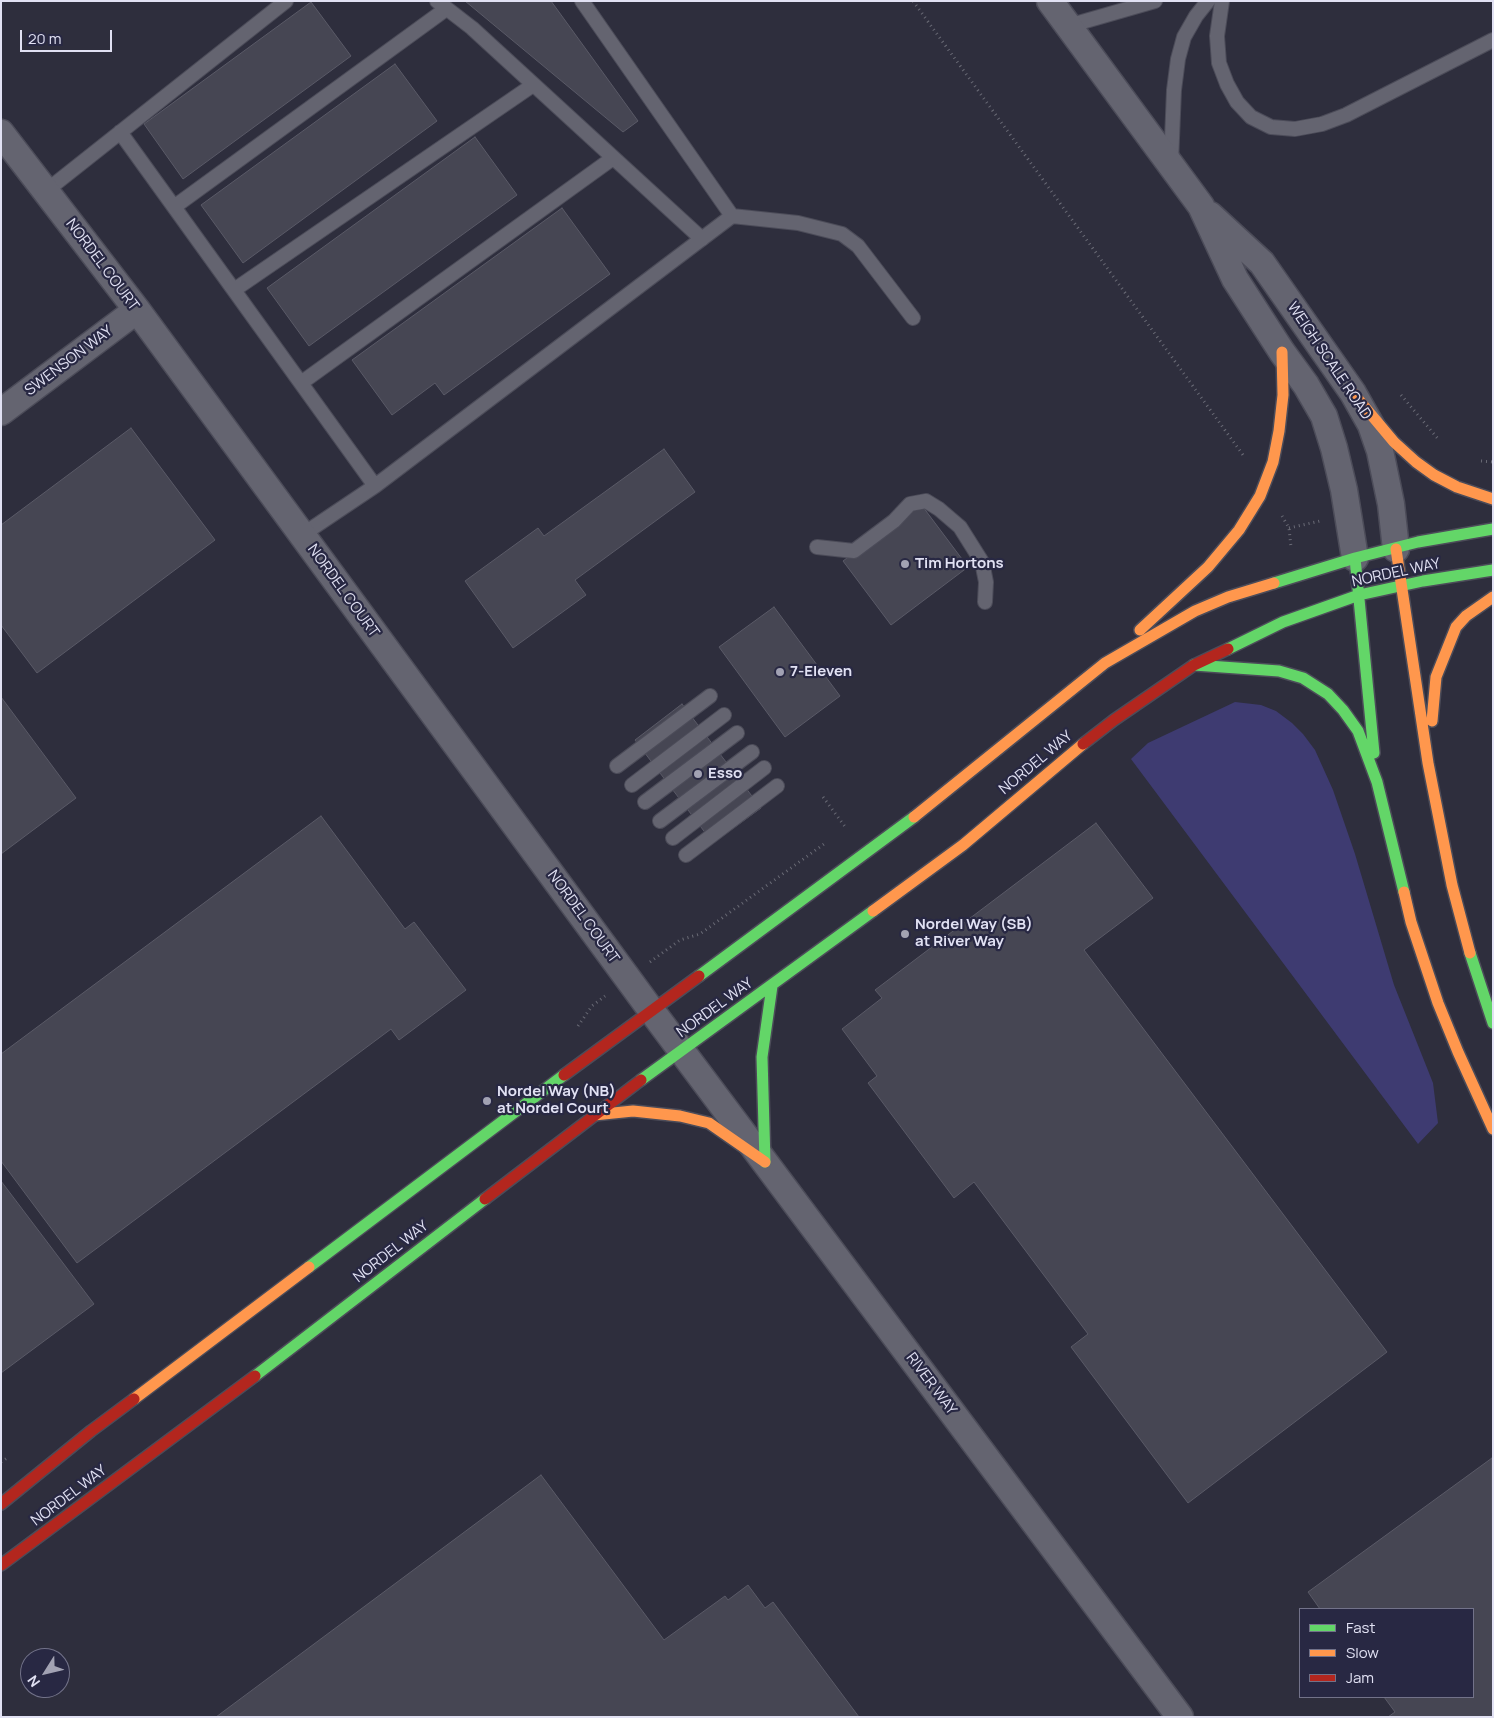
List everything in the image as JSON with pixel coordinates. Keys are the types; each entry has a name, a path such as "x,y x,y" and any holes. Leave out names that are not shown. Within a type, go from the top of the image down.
{"main road":[{"path":"1105,663 1208,567 1239,530 1260,496 1273,462 1279,431 1283,395 1282,352"},
{"path":"1353,393 1394,442 1416,462 1456,487 1493,499"},
{"name":"NORDEL WAY","path":"1,1504 91,1431 651,1010 912,819 1105,663 1195,612 1228,597 1355,558 1418,542 1493,529"},
{"path":"1396,548 1428,763 1452,886 1467,944 1493,1023"},
{"path":"1355,558 1377,782"},
{"name":"NORDEL WAY","path":"1,1565 311,1334 593,1115 964,845 1065,758 1114,720 1194,665 1300,615 1359,595 1401,585 1482,570 1493,570"},
{"path":"1428,763 1436,677 1456,627 1466,616 1493,597"},
{"path":"1194,665 1279,671 1303,678 1328,694 1343,710 1358,731 1377,782 1411,922 1438,1003 1493,1129"},
{"path":"765,1162 762,1058 772,986"},
{"path":"593,1115 633,1111 680,1116 709,1123 765,1162"}],"street":[{"name":"WEIGH SCALE ROAD","path":"1050,1 1201,206 1235,279 1282,352 1306,385 1324,416 1344,490 1355,558"},
{"name":"NORDEL COURT","path":"1,133 137,310 682,1051"},
{"name":"WEIGH SCALE ROAD","path":"1201,206 1262,264 1353,393 1371,424 1380,450 1391,504 1396,548"},
{"name":"SWENSON WAY","path":"1,412 137,310"},
{"name":"RIVER WAY","path":"682,1051 1180,1717"}],"lane":[{"path":"46,191 286,1"},
{"path":"582,1 732,216"},
{"path":"1068,26 1155,1"},
{"path":"1171,164 1174,90 1178,59 1184,36 1208,1"},
{"path":"1222,1 1217,36 1219,63 1226,84 1238,102 1252,117 1271,127 1295,129 1322,124 1346,115 1493,40"},
{"path":"174,206 441,5 472,28 702,239"},
{"path":"234,290 533,85"},
{"path":"120,132 375,486"},
{"path":"301,384 612,158"},
{"path":"302,535 375,486 732,216 798,223 842,234 858,246 913,318"},
{"path":"817,547 854,551 894,521 910,504 926,501 960,526 982,562 986,582 985,602"},
{"path":"617,766 710,696"},
{"path":"632,785 724,714"},
{"path":"645,802 737,733"},
{"path":"660,822 752,752"},
{"path":"673,838 764,768"},
{"path":"686,854 777,786"}],"path":[{"path":"912,1 1244,456"},
{"path":"1401,395 1443,444"},
{"path":"823,797 846,828"},
{"path":"839,833 853,823"},
{"path":"673,944 700,934 831,839"}],"shaded area":[{"path":"1235,702 1261,705 1276,711 1292,723 1315,750 1333,790 1355,854 1394,985 1433,1083 1438,1123 1418,1144 1131,759 1148,743"}],"building":[{"path":"465,1 551,1 638,121 623,132"},
{"path":"311,2 351,56 183,179 144,124"},
{"path":"395,64 437,121 243,263 201,205"},
{"path":"475,137 517,195 309,346 267,288"},
{"path":"562,208 610,274 444,395 435,383 392,415 352,360"},
{"path":"131,428 215,540 37,673 1,625 1,525"},
{"path":"664,449 695,492 575,580 586,595 513,648 465,581 538,528 544,536"},
{"name":"Tim Hortons","path":"920,503 968,567 891,625 843,561"},
{"name":"7-Eleven","path":"774,607 840,696 785,737 719,647"},
{"path":"1,697 76,798 1,854"},
{"name":"Esso","path":"682,704 761,808 713,843 635,740"},
{"path":"321,816 405,929 414,922 466,990 399,1040 391,1029 77,1263 1,1161 1,1054"},
{"path":"1096,823 1153,898 1084,950 1387,1352 1188,1503 1071,1347 1088,1334 974,1182 954,1198 868,1083 877,1076 842,1029 882,998 875,990"},
{"path":"1,1181 94,1304 1,1373"},
{"path":"1492,1458 1493,1717 1388,1717 1395,1712 1385,1698 1474,1698 1474,1608 1319,1608 1308,1592"},
{"path":"541,1475 664,1640 725,1596 728,1600 748,1585 765,1608 773,1602 859,1717 216,1717"}],"traffic: fast":[{"path":"1274,583 1355,558 1418,542 1493,529"},
{"path":"1355,558 1374,753"},
{"path":"1228,649 1283,622 1359,595 1423,581 1493,570"},
{"path":"1194,665 1279,671 1303,678 1328,694 1343,710 1358,731 1377,782 1404,892"},
{"path":"699,976 914,817"},
{"path":"641,1080 873,911"},
{"path":"1470,953 1493,1023"},
{"path":"765,1162 762,1057 772,986"},
{"path":"309,1267 564,1075"},
{"path":"255,1376 485,1199"}],"traffic: slow":[{"path":"1140,630 1208,567 1239,530 1260,496 1273,462 1279,431 1283,395 1282,352"},
{"path":"1353,393 1394,442 1416,462 1434,475 1457,487 1493,499"},
{"path":"1396,549 1428,763 1452,885 1470,953"},
{"path":"914,817 1105,663 1195,611 1228,597 1274,583"},
{"path":"1432,721 1436,677 1456,627 1466,616 1493,597"},
{"path":"873,911 963,845 1083,744"},
{"path":"1404,892 1411,922 1438,1003 1493,1129"},
{"path":"594,1115 633,1111 680,1116 709,1123 765,1162"},
{"path":"134,1399 309,1267"}],"traffic: jam":[{"path":"1083,744 1114,720 1194,665 1228,649"},
{"path":"564,1075 699,976"},
{"path":"485,1199 641,1080"},
{"path":"1,1565 255,1376"},
{"path":"1,1504 91,1431 134,1399"}],"place":[{"name":"Tim Hortons","path":"905,564"},
{"name":"7-Eleven","path":"780,672"},
{"name":"Esso","path":"698,774"},
{"name":"Nordel Way (SB) at River Way","path":"905,934"},
{"name":"Nordel Way (NB) at Nordel Court","path":"487,1101"}]}
